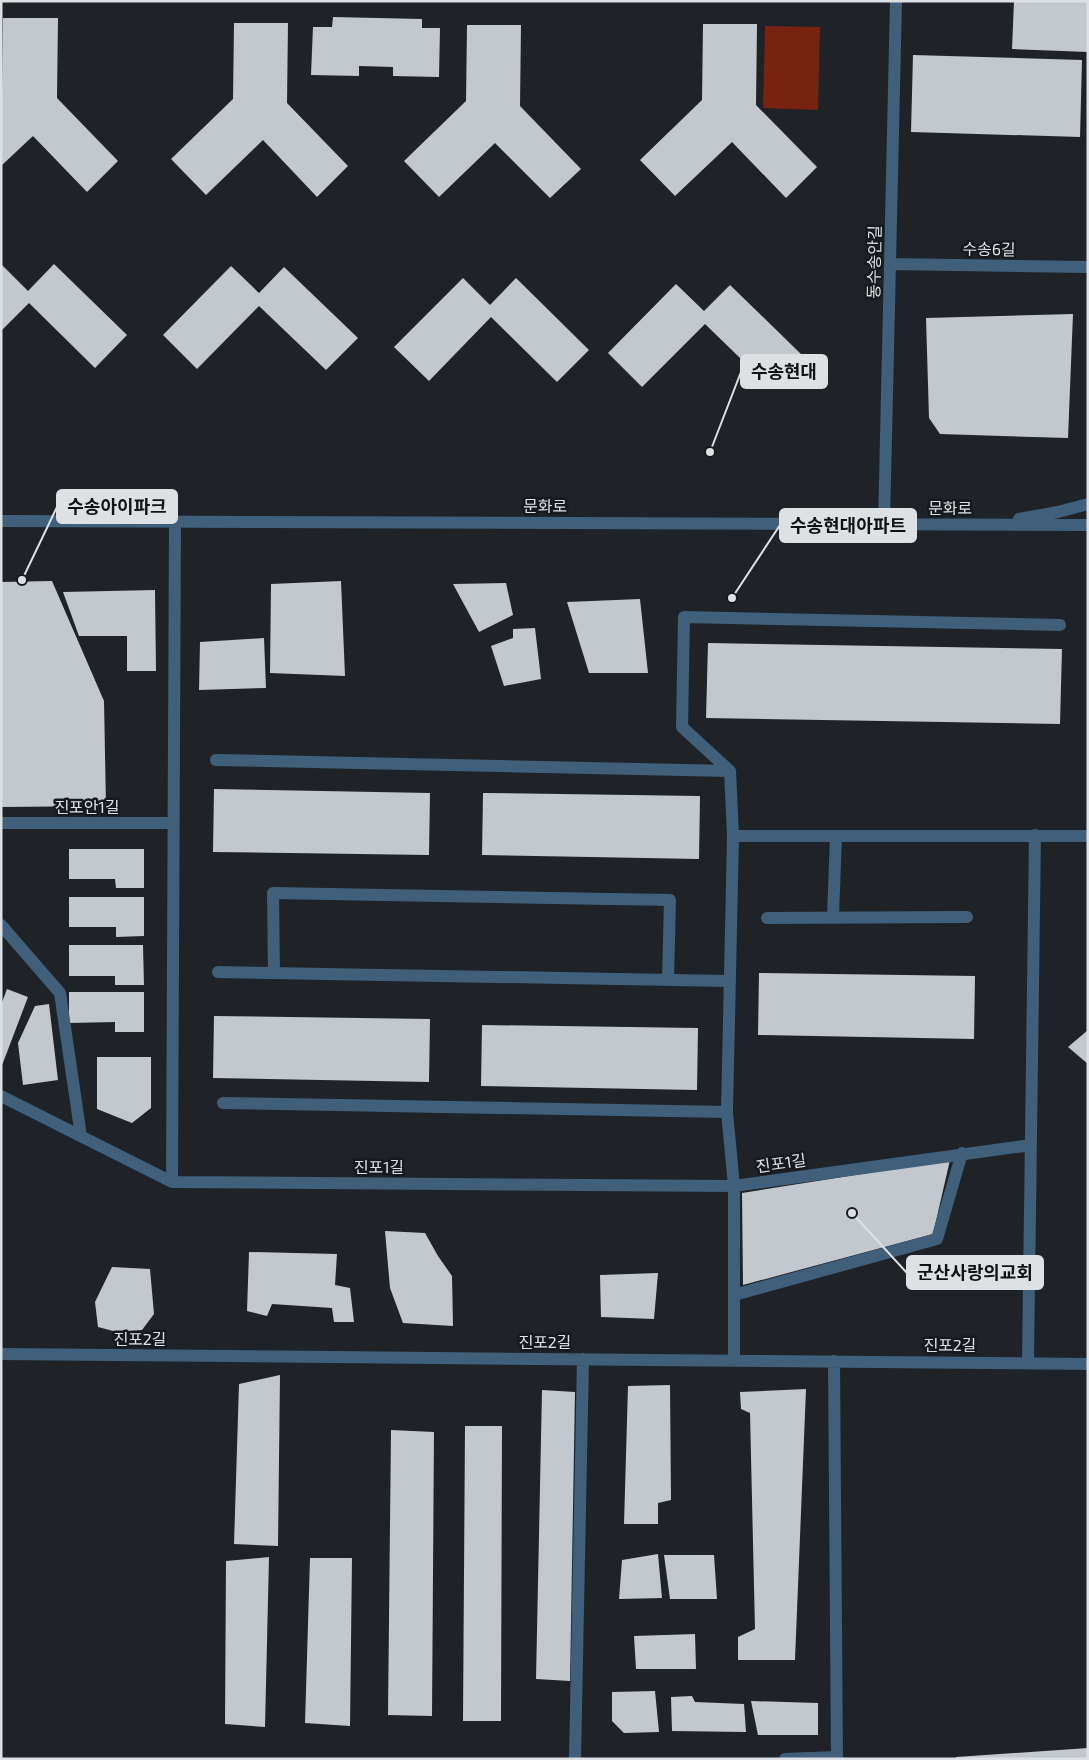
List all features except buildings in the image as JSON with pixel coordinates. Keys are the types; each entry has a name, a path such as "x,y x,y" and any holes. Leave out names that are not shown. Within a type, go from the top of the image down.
{"street":[{"name":"동수송안길","path":"884,524 896,1"},
{"name":"수송6길","path":"890,264 1088,266"},
{"path":"986,524 1058,512 1088,504"},
{"name":"문화로","path":"1,521 1088,525"},
{"path":"172,1182 172,823 175,521"},
{"path":"734,1360 734,1186 727,1112 733,836 730,771 682,727 684,616 1060,625"},
{"path":"216,760 730,771"},
{"name":"진포안1길","path":"1,823 172,823"},
{"path":"733,836 1088,836"},
{"path":"833,916 836,836"},
{"path":"1028,1362 1035,836"},
{"path":"274,973 273,893 670,900 668,980"},
{"path":"767,918 833,916 967,917"},
{"path":"1,924 60,993 81,1136"},
{"path":"218,972 730,981"},
{"name":"진포1길","path":"1,1096 172,1182 734,1186 962,1153 1031,1145"},
{"path":"223,1103 727,1112"},
{"path":"734,1295 937,1239 962,1153"},
{"name":"진포2길","path":"1,1354 1088,1364"},
{"path":"576,1759 583,1359"},
{"path":"785,1759 837,1758 834,1361"}],"shaded area":[{"path":"765,26 820,27 818,110 763,108"}],"place":[{"name":"수송현대","path":"710,452"},
{"name":"수송아이파크","path":"22,580"},
{"name":"수송현대아파트","path":"732,598"},
{"name":"군산사랑의교회","path":"852,1213"}]}
